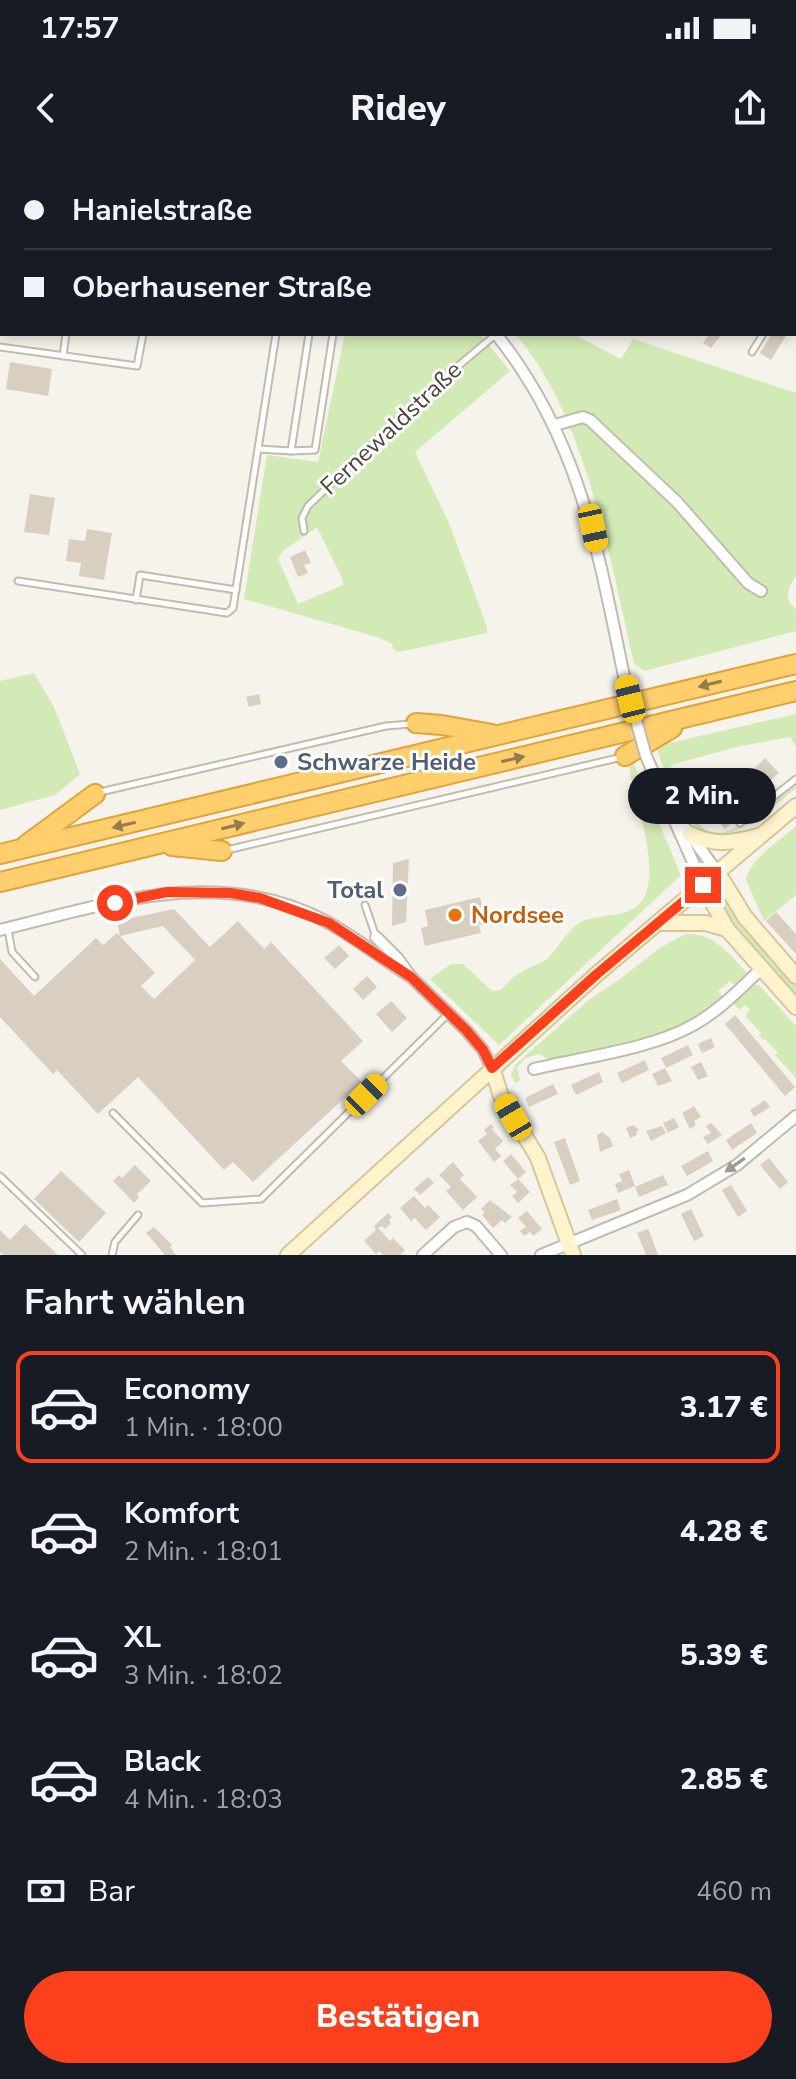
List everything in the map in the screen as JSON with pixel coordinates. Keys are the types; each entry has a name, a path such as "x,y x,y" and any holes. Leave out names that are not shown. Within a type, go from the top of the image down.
{"highway":[{"path":"0,854 796,664"},
{"path":"0,882 796,691"},
{"path":"625,756 688,718"},
{"path":"416,723 499,735"},
{"path":"21,849 95,794"},
{"path":"157,844 222,851"}],"main road":[{"path":"288,1255 492,1068 796,806"},
{"path":"690,834 718,844 762,835"},
{"path":"718,873 745,917 796,976"},
{"path":"703,885 727,929 796,1007"},
{"path":"657,923 705,923 727,929"},
{"path":"492,1068 501,1096 538,1158 571,1249"}],"street":[{"name":"Fernewaldstraße","path":"497,336 527,377 555,425 576,475 593,528 625,681 646,756 703,885"},
{"path":"555,425 583,417 590,420 677,502 748,583 761,591"},
{"name":"Fernewaldstraße","path":"664,800 718,873"},
{"path":"4,929 167,892 230,893 260,898 329,923 411,977 483,1050 492,1068"},
{"path":"376,937 411,977"},
{"path":"534,1069 673,1035 706,1016 762,968"},
{"path":"541,1255 571,1249 695,1191 737,1165 796,1116"},
{"path":"423,1255 454,1227 467,1222 476,1226 501,1255"}],"lane":[{"path":"63,356 66,336"},
{"path":"0,347 137,366 143,336"},
{"path":"18,581 227,613 233,608 276,336"},
{"path":"291,451 309,336"},
{"path":"259,449 315,450 333,336"},
{"name":"Fernewaldstraße","path":"304,531 302,518 308,506 420,398 494,336"},
{"path":"752,352 762,336"},
{"path":"136,600 140,575 236,590"},
{"path":"95,794 386,726 416,723"},
{"path":"222,851 625,756"},
{"path":"740,823 796,779"},
{"path":"365,905 376,937"},
{"path":"4,929 12,952 35,977"},
{"path":"113,1113 202,1203 261,1199 449,1013"},
{"path":"0,1176 82,1255"},
{"path":"112,1255 115,1242 138,1215"}],"green space":[{"path":"345,336 482,336 510,371 415,452 449,523 487,633 399,652 394,650 391,643 377,637 244,599 267,455 318,462","holes":["317,527 343,585 298,604 278,559 283,551"]},
{"path":"516,336 577,336 621,359 633,339 796,393 796,576 788,593 789,601 796,609 796,631 644,671 634,664 592,490 560,404 539,366"},
{"path":"34,673 54,707 80,774 55,795 0,810 0,681"},
{"path":"796,714 796,747 790,737 736,747 671,765 689,810 701,826 711,832 721,833 744,824 796,784 796,788 777,804 740,829 715,835 704,833 696,827 674,794 656,746"},
{"path":"631,757 681,875 499,1045 430,979 451,964 463,964 492,991 501,990 518,974 547,959 575,926 620,914 640,904 646,893 649,861 630,774 628,760"},
{"path":"796,826 796,895 764,921 746,880 748,872 759,857"},
{"path":"725,899 796,981 796,1000 724,915 719,903"},
{"path":"686,934 713,941 748,974 736,986 730,981 718,991 724,998 684,1025 632,1043 551,1061 539,1054 526,1058 517,1067 520,1080 515,1083 511,1074 516,1064 590,999 661,947"},
{"path":"755,985 759,985 796,1026 796,1078 745,1016 750,1010 745,1005 739,1010 734,1004"}],"building":[{"path":"708,336 720,336 711,348 703,343"},
{"path":"771,336 786,336 771,360 760,353"},
{"path":"10,362 52,369 48,396 6,389"},
{"path":"30,494 55,498 49,535 24,532"},
{"path":"87,529 112,533 104,580 79,576 81,563 66,561 69,539 85,541"},
{"path":"305,550 311,563 304,565 308,573 298,577 290,557"},
{"path":"259,694 261,704 249,707 246,697"},
{"path":"765,758 779,773 768,782 755,768"},
{"path":"697,770 707,780 698,789 691,782"},
{"path":"722,795 729,803 725,806 736,819 725,829 713,815 719,810 714,805"},
{"path":"409,859 406,922 392,926 393,863"},
{"path":"480,897 486,923 479,925 481,933 425,946 421,928 428,926 425,910"},
{"path":"174,909 210,947 238,921 264,949 271,942 363,1041 341,1061 362,1082 253,1182 233,1162 224,1170 138,1077 98,1114 57,1070 53,1074 0,1017 0,959 34,996 96,938 103,945 117,933 155,973 141,986 154,999 195,960 163,926 120,936 117,921"},
{"path":"776,912 796,934 796,954 766,921"},
{"path":"339,945 349,956 335,969 324,958"},
{"path":"367,976 377,987 363,1000 353,989"},
{"path":"391,1001 407,1018 392,1032 376,1014"},
{"path":"735,1015 795,1087 785,1096 725,1024"},
{"path":"711,1038 715,1047 702,1053 698,1044"},
{"path":"688,1045 693,1055 666,1068 661,1058"},
{"path":"645,1060 649,1070 622,1083 617,1073"},
{"path":"701,1062 708,1076 698,1080 691,1067"},
{"path":"665,1068 672,1081 658,1086 652,1074"},
{"path":"599,1072 603,1082 576,1095 571,1085"},
{"path":"553,1084 558,1094 529,1107 525,1098"},
{"path":"765,1100 770,1107 754,1117 750,1110"},
{"path":"694,1106 701,1117 694,1121 696,1125 690,1129 682,1113"},
{"path":"674,1118 679,1127 668,1133 663,1123"},
{"path":"711,1123 722,1135 708,1144 703,1137 711,1133 706,1126"},
{"path":"751,1123 757,1133 732,1150 726,1140"},
{"path":"491,1124 503,1141 495,1149 501,1156 494,1162 478,1141 487,1134 484,1130"},
{"path":"633,1125 639,1130 637,1135 630,1138 626,1128"},
{"path":"662,1126 666,1133 651,1141 646,1131"},
{"path":"602,1132 610,1138 613,1146 600,1152 597,1135"},
{"path":"565,1138 580,1181 570,1185 554,1142"},
{"path":"708,1151 713,1161 687,1176 681,1166"},
{"path":"511,1154 526,1172 518,1179 503,1161"},
{"path":"769,1158 788,1182 780,1189 760,1165"},
{"path":"453,1162 464,1175 460,1179 477,1197 463,1210 446,1191 451,1187 439,1175"},
{"path":"135,1165 151,1181 137,1194 139,1197 134,1203 113,1181 119,1175 122,1178"},
{"path":"629,1170 635,1186 618,1193 615,1184 622,1181 619,1174"},
{"path":"61,1171 106,1213 79,1242 34,1199"},
{"path":"663,1175 668,1185 639,1197 635,1187"},
{"path":"428,1177 434,1183 420,1195 414,1189"},
{"path":"518,1179 530,1192 518,1203 512,1196 517,1192 510,1185"},
{"path":"731,1185 747,1211 738,1217 722,1190"},
{"path":"414,1196 425,1208 428,1205 440,1217 426,1230 415,1218 411,1221 400,1208"},
{"path":"617,1199 621,1210 592,1220 588,1210"},
{"path":"490,1200 512,1217 505,1223 502,1220 493,1228 481,1209"},
{"path":"691,1209 704,1236 694,1241 681,1214"},
{"path":"527,1211 542,1229 533,1236 530,1232 524,1236 520,1231 526,1227 518,1218"},
{"path":"388,1213 392,1217 389,1220 391,1223 385,1229 382,1226 376,1229 374,1226"},
{"path":"25,1224 58,1255 3,1255 0,1252 0,1230 10,1240"},
{"path":"154,1227 172,1245 170,1247 176,1255 165,1255 146,1233"},
{"path":"378,1228 390,1241 393,1238 405,1250 400,1255 383,1255 379,1251 376,1254 364,1241"},
{"path":"648,1229 658,1255 646,1255 637,1233"}],"place":[{"name":"Schwarze Heide","path":"281,762"},
{"name":"Total","path":"400,890"},
{"name":"Nordsee","path":"455,915"}],"route":[{"path":"115,903 167,892 230,893 294,908 329,923 411,977 466,1030 483,1050 492,1068 703,885"}]}
